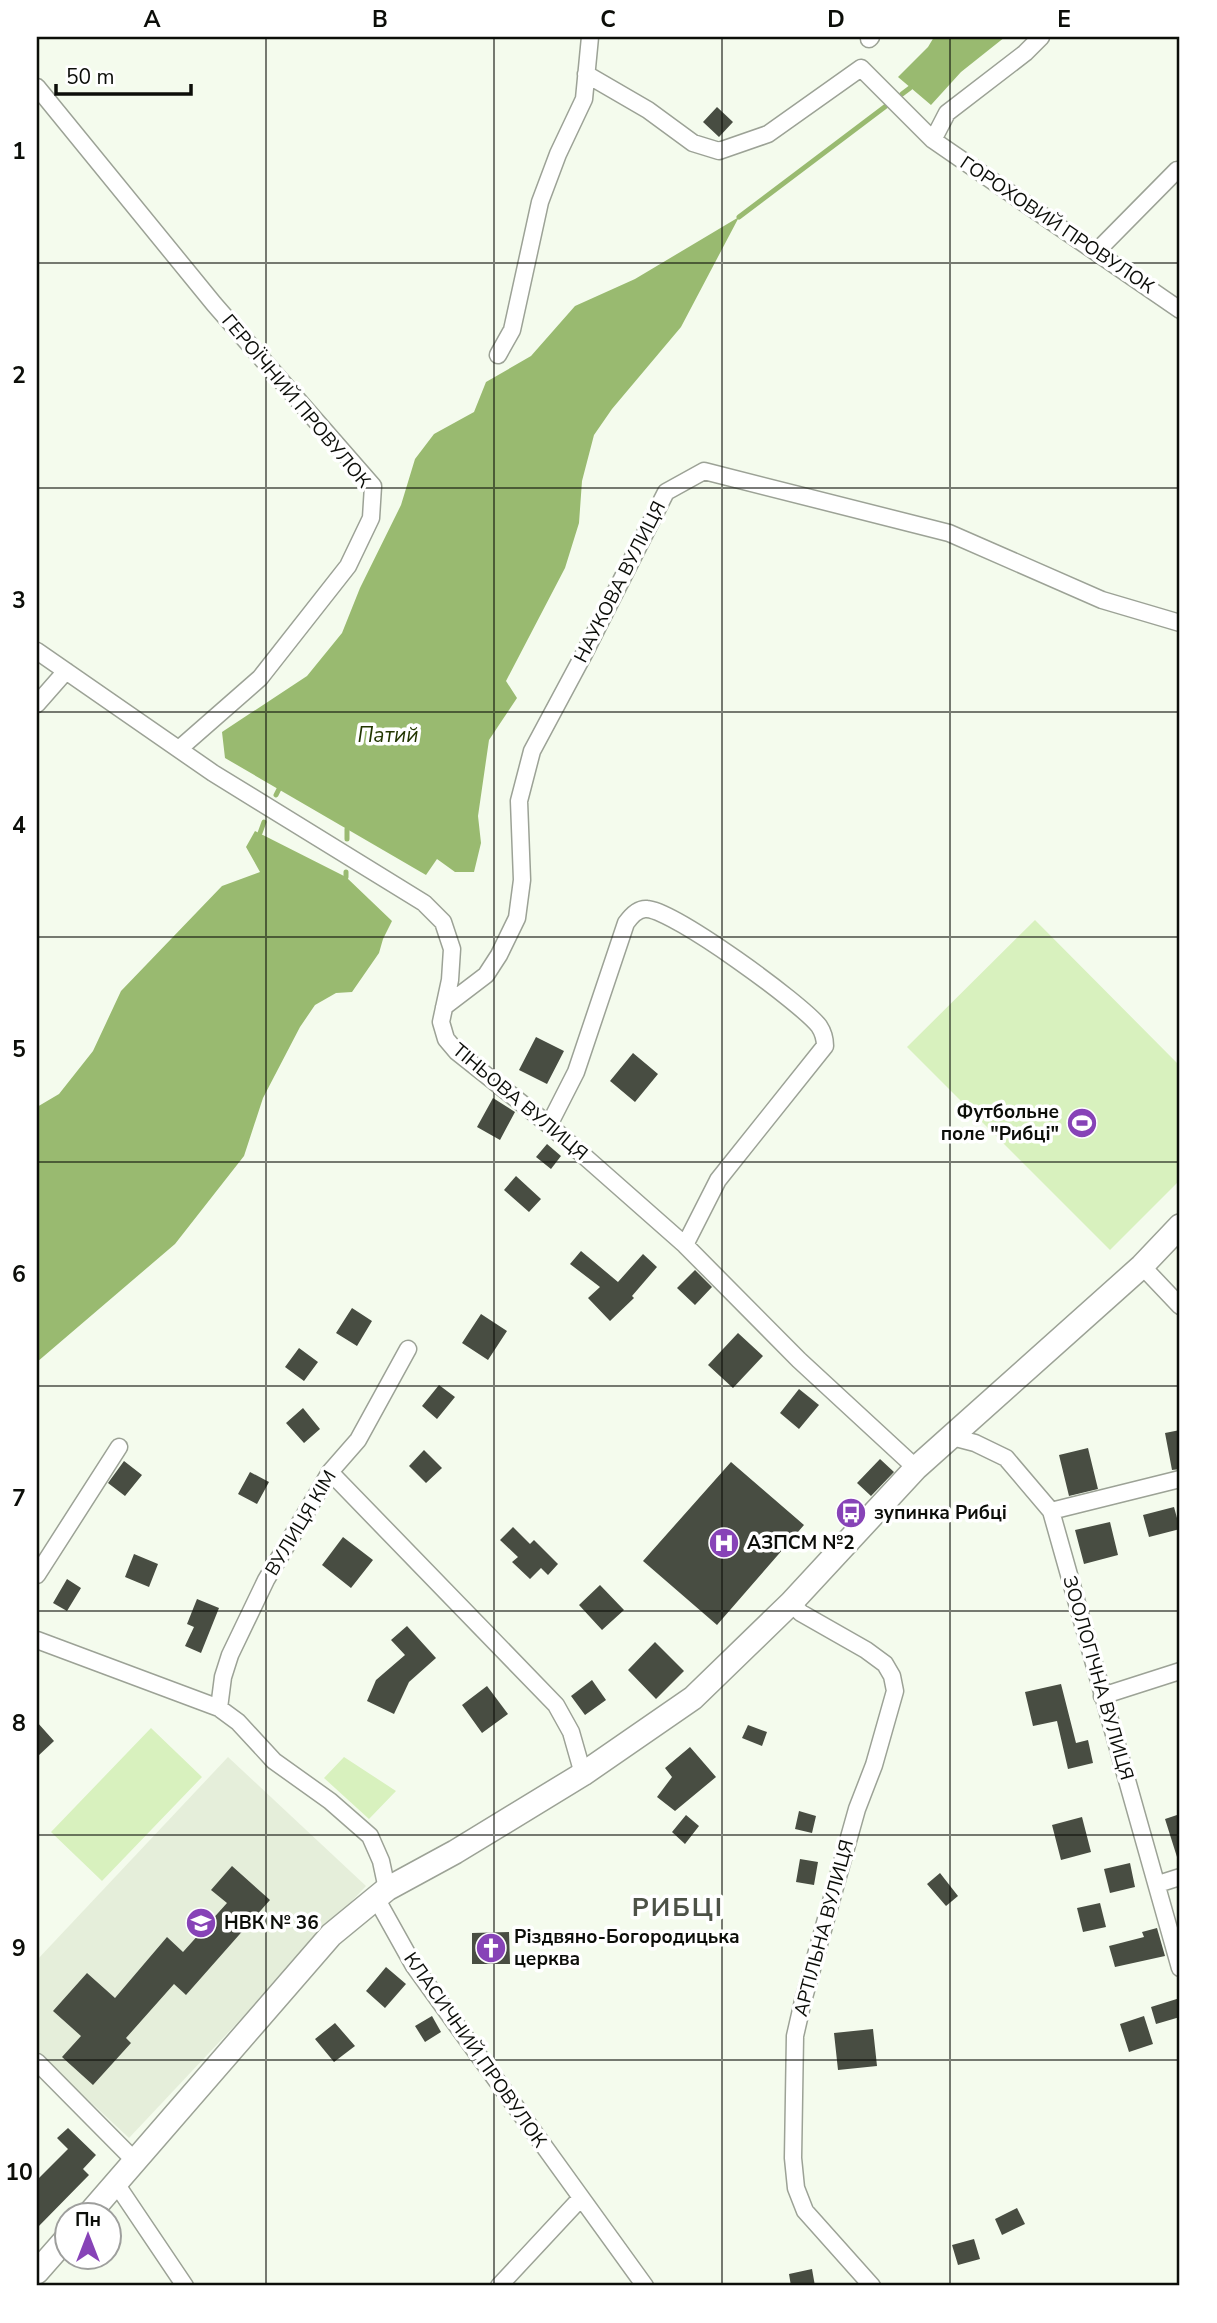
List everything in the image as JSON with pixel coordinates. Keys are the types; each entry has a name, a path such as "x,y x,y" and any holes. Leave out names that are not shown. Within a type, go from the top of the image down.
{"street":[{"path":"498,355 512,330 541,202 558,154 584,99 590,37"},
{"path":"933,139 947,114 1025,53 1041,37"},
{"name":"ГОРОХОВИЙ ПРОВУЛОК","path":"586,74 648,110 693,143 719,151 768,134 862,68 933,139 1180,310"},
{"name":"ГЕРОЇЧНИЙ ПРОВУЛОК","path":"37,87 214,304 373,486 371,518 348,566 260,678 179,750"},
{"path":"1097,251 1177,170"},
{"name":"НАУКОВА ВУЛИЦЯ","path":"444,1007 486,975 517,918 522,880 519,801 531,751 585,652 666,492 704,471 949,533 1102,600 1180,623"},
{"name":"ТІНЬОВА ВУЛИЦЯ","path":"37,651 179,750 424,903 443,922 452,949 450,980 441,1022 446,1039 457,1052 549,1125 685,1245 799,1360 916,1468"},
{"path":"37,704 66,671"},
{"path":"549,1125 576,1072 626,923 638,911 648,909 681,923 733,956 808,1016 820,1027 825,1046 718,1180 685,1245"},
{"path":"103,2200 331,1935 382,1894 583,1774 693,1698 791,1603 916,1468 1142,1266 1180,1226"},
{"path":"1142,1266 1180,1306"},
{"name":"ВУЛИЦЯ КІМ","path":"219,1708 223,1677 230,1655 266,1580 330,1472 358,1440 408,1349"},
{"name":"ЗООЛОГІЧНА ВУЛИЦЯ","path":"951,1437 975,1443 1006,1458 1051,1511 1180,1968"},
{"path":"37,1575 119,1447"},
{"path":"330,1472 556,1705 571,1732 583,1774"},
{"path":"1051,1511 1180,1479"},
{"name":"АРТІЛЬНА ВУЛИЦЯ","path":"791,1603 801,1613 866,1650 885,1664 892,1676 895,1691 874,1765 857,1809 795,2036 793,2158 796,2188 806,2211 872,2286"},
{"name":"КЛАСИЧНИЙ ПРОВУЛОК","path":"37,1640 219,1708 238,1722 274,1761 330,1801 370,1836 381,1861 380,1908 414,1966 645,2286"},
{"path":"1102,1696 1180,1671"},
{"path":"1158,1884 1180,1877"},
{"path":"37,2062 136,2162"},
{"path":"117,2185 185,2286"},
{"path":"499,2286 580,2199"},
{"path":"37,2272 52,2255"}],"shaded area":[{"name":"Футбольне поле \"Рибці\"","path":"1035,920 1180,1066 1180,1180 1110,1250 907,1047"},
{"path":"151,1728 202,1777 102,1881 51,1832"},
{"name":"НВК № 36","path":"228,1757 366,1886 129,2138 37,2052 37,1960"},
{"path":"344,1757 396,1791 369,1819 324,1778"}],"water":[{"path":"934,37 1005,37 961,72 931,105 898,77 928,47"},
{"name":"Патий","path":"739,217 681,327 612,409 594,435 582,481 579,523 565,568 506,681 517,698 489,740 478,816 481,843 474,872 455,872 437,859 426,875 225,758 222,732 307,676 342,633 360,588 401,505 415,459 434,434 474,412 486,382 531,356 575,306 635,279"},
{"path":"255,831 346,877 392,921 379,953 352,992 336,993 315,1005 300,1027 263,1098 244,1156 175,1244 37,1362 37,1107 59,1094 93,1051 121,991 222,886 260,872 246,847"}],"building":[{"path":"717,107 733,122 719,137 703,122"},
{"path":"536,1037 564,1051 547,1084 519,1070"},
{"path":"633,1053 658,1074 635,1102 610,1081"},
{"path":"493,1098 515,1112 500,1140 477,1127"},
{"path":"547,1144 561,1156 551,1169 536,1157"},
{"path":"516,1176 541,1199 529,1212 504,1190"},
{"path":"581,1251 618,1282 643,1254 657,1267 632,1296 634,1298 610,1321 588,1298 600,1287 570,1264"},
{"path":"695,1270 712,1287 695,1305 677,1288"},
{"path":"352,1308 372,1321 357,1346 336,1333"},
{"path":"481,1314 507,1331 488,1360 462,1343"},
{"path":"738,1333 763,1356 733,1388 708,1365"},
{"path":"299,1348 318,1362 304,1381 285,1367"},
{"path":"439,1385 455,1397 437,1419 422,1406"},
{"path":"799,1389 819,1405 799,1429 780,1413"},
{"path":"303,1408 320,1429 304,1443 286,1423"},
{"path":"1180,1430 1180,1469 1172,1470 1165,1433"},
{"path":"1088,1448 1098,1489 1069,1496 1059,1455"},
{"path":"424,1450 442,1468 426,1483 409,1466"},
{"path":"880,1459 894,1472 871,1496 857,1483"},
{"path":"124,1461 142,1475 125,1496 108,1483"},
{"name":"АЗПСМ №2","path":"731,1462 804,1525 717,1625 643,1561"},
{"path":"250,1472 269,1482 257,1504 238,1494"},
{"path":"1174,1507 1180,1529 1149,1537 1143,1515"},
{"path":"1110,1522 1118,1555 1084,1564 1075,1530"},
{"path":"513,1527 530,1544 534,1540 558,1564 548,1575 541,1568 530,1579 512,1562 518,1557 500,1540"},
{"path":"343,1537 373,1560 351,1588 322,1565"},
{"path":"134,1554 158,1564 149,1587 125,1577"},
{"path":"67,1579 81,1588 67,1611 53,1603"},
{"path":"600,1585 624,1610 602,1630 579,1605"},
{"path":"197,1599 219,1608 201,1653 185,1646 194,1627 187,1624"},
{"path":"407,1626 436,1658 409,1682 394,1714 367,1701 376,1680 405,1655 391,1640"},
{"path":"655,1642 684,1671 656,1699 628,1670"},
{"path":"592,1680 606,1700 585,1715 571,1696"},
{"path":"1061,1684 1076,1743 1088,1740 1093,1763 1068,1769 1057,1721 1033,1726 1025,1692"},
{"path":"487,1686 508,1714 482,1733 462,1705"},
{"path":"37,1722 54,1741 37,1757"},
{"path":"748,1725 767,1732 762,1746 742,1738"},
{"path":"690,1747 716,1777 675,1811 657,1797 672,1777 665,1768"},
{"path":"799,1811 816,1816 812,1833 795,1829"},
{"path":"1180,1814 1180,1857 1177,1857 1165,1819"},
{"path":"686,1815 699,1826 685,1844 672,1832"},
{"path":"1082,1817 1091,1852 1061,1860 1052,1825"},
{"path":"800,1859 818,1862 814,1885 796,1882"},
{"path":"1130,1863 1135,1887 1110,1893 1104,1869"},
{"path":"232,1866 270,1900 186,1995 174,1984 126,2038 131,2043 93,2085 62,2057 81,2036 53,2011 87,1973 115,1998 167,1937 183,1952 227,1903 211,1890"},
{"path":"940,1873 958,1896 946,1906 927,1884"},
{"path":"1100,1903 1106,1927 1083,1932 1077,1908"},
{"path":"1157,1928 1165,1956 1115,1967 1109,1946 1144,1937 1142,1932"},
{"name":"Різдвяно-Богородицька церква","path":"509,1932 510,1964 472,1964 472,1933"},
{"path":"386,1967 406,1984 385,2008 366,1991"},
{"path":"1180,1998 1180,2017 1156,2024 1151,2007"},
{"path":"432,2016 441,2032 425,2042 415,2026"},
{"path":"1144,2016 1153,2044 1129,2052 1120,2024"},
{"path":"335,2023 355,2046 334,2062 315,2039"},
{"path":"873,2029 877,2066 838,2070 834,2033"},
{"path":"68,2128 96,2155 83,2169 89,2175 64,2200 52,2200 52,2213 37,2228 37,2180 68,2149 57,2138"},
{"path":"1017,2208 1025,2224 1002,2235 995,2219"},
{"path":"974,2239 980,2259 958,2265 952,2245"},
{"path":"812,2269 815,2286 791,2286 789,2274"}],"waterway":[{"path":"902,94 910,88"},
{"path":"739,217 886,106"},
{"path":"276,795 279,789"},
{"path":"260,833 264,822"},
{"path":"347,829 347,839"},
{"path":"346,872 346,877"}],"place":[{"name":"Футбольне поле \"Рибці\"","path":"1082,1123"},
{"name":"зупинка Рибці","path":"851,1513"},
{"name":"АЗПСМ №2","path":"724,1543"},
{"name":"НВК № 36","path":"201,1923"},
{"name":"Різдвяно-Богородицька церква","path":"491,1948"}],"district":[{"name":"РИБЦІ","path":"678,1907"}]}
